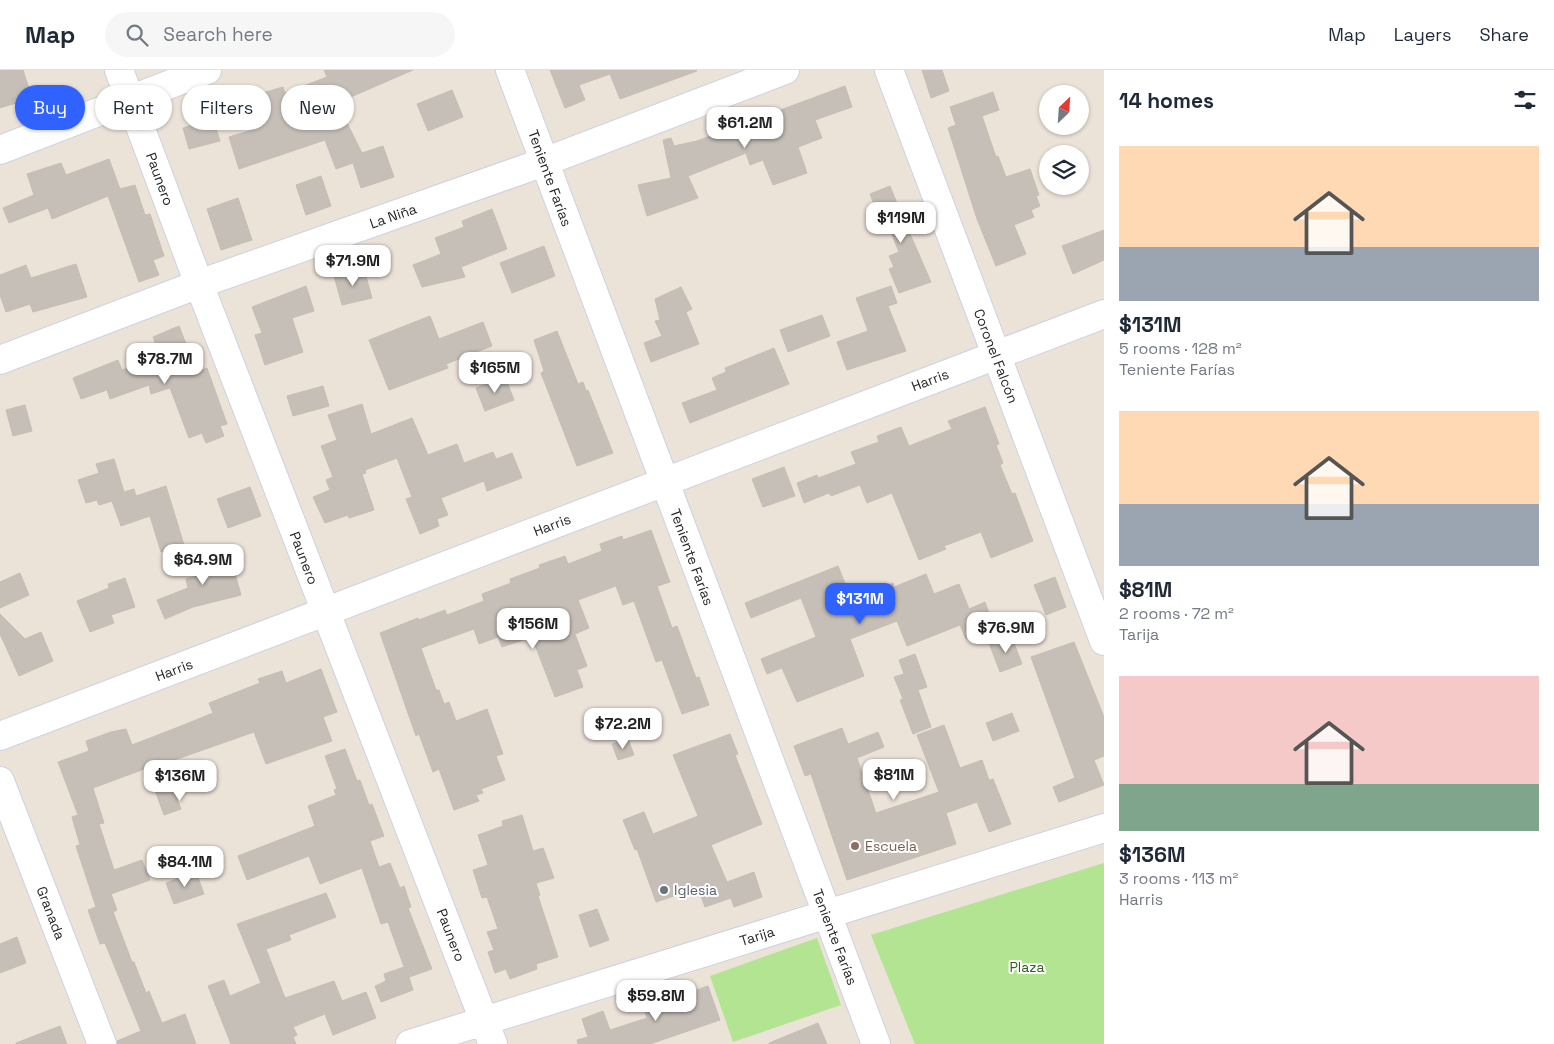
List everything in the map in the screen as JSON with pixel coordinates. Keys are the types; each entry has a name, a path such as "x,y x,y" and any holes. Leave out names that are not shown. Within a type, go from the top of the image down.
{"street":[{"name":"Paunero","path":"119,70 124,85"},
{"path":"169,85 208,70"},
{"name":"Teniente Farías","path":"510,70 876,1044"},
{"name":"La Niña","path":"0,360 199,284 544,162 785,70"},
{"name":"Coronel Falcón","path":"890,70 995,355 1104,642"},
{"path":"0,150 95,113"},
{"name":"Paunero","path":"141,130 488,1032"},
{"name":"Harris","path":"0,736 326,613 1104,314"},
{"name":"Granada","path":"0,781 102,1044"},
{"name":"Tarija","path":"410,1044 488,1032 826,914 1104,828"}],"green space":[{"name":"Plaza","path":"1104,863 1104,1044 915,1044 871,935"},
{"path":"817,938 841,1005 733,1042 710,976"}],"building":[{"path":"0,70 23,70 28,85 15,85 15,103 0,108"},
{"path":"324,70 413,70 354,96 354,85 306,85 327,77"},
{"path":"550,70 697,71 620,99 610,74 579,85 585,100 565,108"},
{"path":"922,70 942,70 949,91 931,98"},
{"path":"845,86 852,107 815,120 822,138 798,147 807,173 773,185 763,160 750,165 746,153 688,176 698,198 647,216 638,185 671,178 663,140 671,138 674,146 697,141"},
{"path":"281,88 281,130 350,130 362,153 383,146 394,177 361,188 353,163 336,169 325,140 239,169 229,137 252,130 271,130 271,90"},
{"path":"452,90 463,117 428,131 417,104"},
{"path":"993,92 999,110 982,116 996,157 998,156 1006,177 1030,169 1039,195 1036,196 1040,206 1031,210 1034,217 1014,225 1026,254 996,266 977,219 948,128 956,125 950,107"},
{"path":"184,130 217,130 220,141 189,149"},
{"path":"109,159 120,189 135,185 145,215 150,214 164,256 153,260 159,275 139,282 108,196 52,219 48,208 9,223 3,208 34,195 27,174 61,163 66,175"},
{"path":"321,176 331,206 306,215 296,185"},
{"path":"890,186 900,211 906,208 913,227 908,229 931,282 899,293 889,269 894,267 889,256 899,252 881,207 876,209 870,194"},
{"path":"238,198 252,240 221,250 207,209"},
{"path":"492,209 507,249 461,267 465,277 422,287 413,265 441,254 435,238 464,227 462,221"},
{"path":"1104,230 1104,260 1073,274 1062,246"},
{"path":"544,246 555,276 512,293 500,263"},
{"path":"76,264 87,297 33,312 30,304 6,312 0,295 0,275 26,265 31,278"},
{"path":"364,269 372,298 342,305 334,276"},
{"path":"306,286 314,311 292,318 303,352 265,365 255,335 262,333 252,307"},
{"path":"891,286 897,303 888,306 906,351 847,370 837,342 868,331 856,298"},
{"path":"681,287 692,309 686,312 699,344 651,362 644,343 662,336 655,321 660,320 655,299"},
{"path":"822,315 830,336 788,352 780,330"},
{"path":"430,316 439,339 483,322 492,346 446,364 448,368 389,390 369,340"},
{"path":"179,326 197,372 207,368 227,424 220,426 224,436 206,443 202,433 189,438 170,388 151,394 149,385 110,399 107,390 81,399 73,378 118,360 122,370 161,358 153,337"},
{"path":"557,331 578,384 583,382 586,391 588,390 613,453 577,466 541,373 544,371 534,340"},
{"path":"774,348 789,384 690,423 682,403 717,390 712,378 726,372 725,368"},
{"path":"505,377 514,400 485,411 476,388"},
{"path":"323,386 329,406 293,416 287,396"},
{"path":"362,404 371,434 412,418 428,455 457,444 464,463 493,452 496,459 512,453 522,478 487,491 484,481 441,498 448,515 437,519 439,526 420,534 406,499 412,497 397,458 365,470 366,473 362,474 374,510 349,518 348,515 325,523 313,497 330,490 326,480 333,477 321,446 337,440 328,415"},
{"path":"25,405 32,431 13,436 6,410"},
{"path":"985,407 999,444 996,445 1003,463 1000,465 1012,494 1015,493 1033,541 991,558 981,532 944,546 946,549 919,560 892,493 867,503 860,485 831,496 829,493 804,503 797,483 817,475 818,478 856,464 851,452 879,442 877,436 901,427 909,446 952,429 948,421"},
{"path":"114,459 124,492 134,489 136,496 166,486 184,545 161,552 150,516 121,526 112,501 99,505 97,500 86,503 78,480 99,473 96,464"},
{"path":"784,467 795,496 763,507 752,479"},
{"path":"250,487 261,516 228,528 217,499"},
{"path":"651,530 670,582 657,586 672,628 677,626 696,678 699,677 709,705 682,714 662,660 656,662 634,601 623,605 616,586 578,600 589,628 575,634 587,666 577,670 583,687 555,697 532,637 502,647 498,637 479,644 474,629 421,648 436,690 439,690 444,704 449,702 456,721 487,709 503,754 496,756 505,780 481,789 483,793 476,795 479,801 454,810 439,769 433,772 419,734 416,736 380,633 418,618 419,620 445,610 447,615 484,601 482,594 511,583 510,579 540,568 539,565 565,556 568,564 602,551 600,544 622,536 623,540"},
{"path":"212,546 220,567 232,563 241,595 193,607 165,619 157,600 188,588 186,579 201,575 195,553"},
{"path":"838,566 851,598 893,583 894,587 926,574 934,594 959,584 969,609 985,602 994,628 966,639 960,625 907,646 897,621 850,639 864,676 797,702 782,668 767,674 761,659 816,637 801,598 751,618 745,603"},
{"path":"20,573 29,595 0,608 0,582"},
{"path":"1055,577 1066,607 1046,615 1034,585"},
{"path":"125,578 135,607 111,615 114,623 90,632 77,601 109,588 108,584"},
{"path":"0,614 25,639 41,632 53,661 19,676 0,634"},
{"path":"1011,635 1022,664 1000,672 989,643"},
{"path":"1074,642 1104,717 1104,756 1094,760 1104,785 1059,802 1053,787 1075,778 1031,657"},
{"path":"915,654 927,687 918,690 931,727 913,734 900,700 903,699 894,677 904,674 899,660"},
{"path":"321,669 337,712 323,717 332,741 266,764 254,732 163,764 181,809 164,815 147,768 93,788 104,823 99,824 114,870 142,860 150,880 111,894 117,910 113,912 132,962 134,962 146,993 149,991 162,1023 185,1014 196,1044 117,1044 117,1041 141,1031 105,943 100,944 88,910 96,907 76,846 80,845 72,817 78,815 58,762 89,751 86,741 111,732 126,729 132,745 213,713 209,703 260,683 258,679 282,671 286,683"},
{"path":"1012,713 1019,731 993,741 986,723"},
{"path":"944,725 960,768 982,760 989,780 993,779 1011,824 989,832 977,802 946,813 956,844 847,880 811,774 805,776 794,746 842,728 848,744 878,732 884,747 857,758 876,813 939,792 917,735"},
{"path":"730,734 738,754 735,755 762,824 711,845 727,882 754,872 762,897 734,907 731,898 705,907 698,888 656,902 637,849 635,850 623,820 644,812 653,834 698,816 673,755"},
{"path":"628,739 634,755 618,760 612,744"},
{"path":"345,749 357,781 360,780 369,805 372,804 384,836 370,841 379,867 390,863 400,888 404,886 411,907 408,908 432,969 409,977 413,990 381,1002 375,986 386,981 384,974 404,967 388,922 381,924 362,868 320,884 309,856 247,880 238,856 315,826 308,806 336,795 334,790 337,789 325,756"},
{"path":"522,815 533,851 543,848 554,878 536,883 540,895 538,896 558,957 536,964 537,969 510,979 506,969 495,973 488,952 494,950 487,932 498,929 487,897 482,898 473,870 488,865 478,835 503,826 502,821"},
{"path":"196,872 204,894 174,904 166,883"},
{"path":"326,893 336,917 289,935 291,940 266,949 285,998 334,981 342,1001 366,992 376,1018 333,1035 325,1014 293,1027 297,1035 293,1037 296,1044 231,1044 208,986 224,980 230,996 261,983 237,924"},
{"path":"597,909 609,940 590,947 579,915"},
{"path":"17,937 26,963 0,973 0,944"},
{"path":"708,986 720,1020 650,1044 578,1044 577,1040 588,1037 582,1019 603,1011 610,1030 647,1018 645,1012 662,1007 661,1003"},
{"path":"818,1023 827,1044 769,1044 769,1043"},
{"path":"60,1026 67,1044 16,1044 16,1043"}],"place":[{"name":"Escuela","path":"855,846"},
{"name":"Iglesia","path":"664,890"}]}
